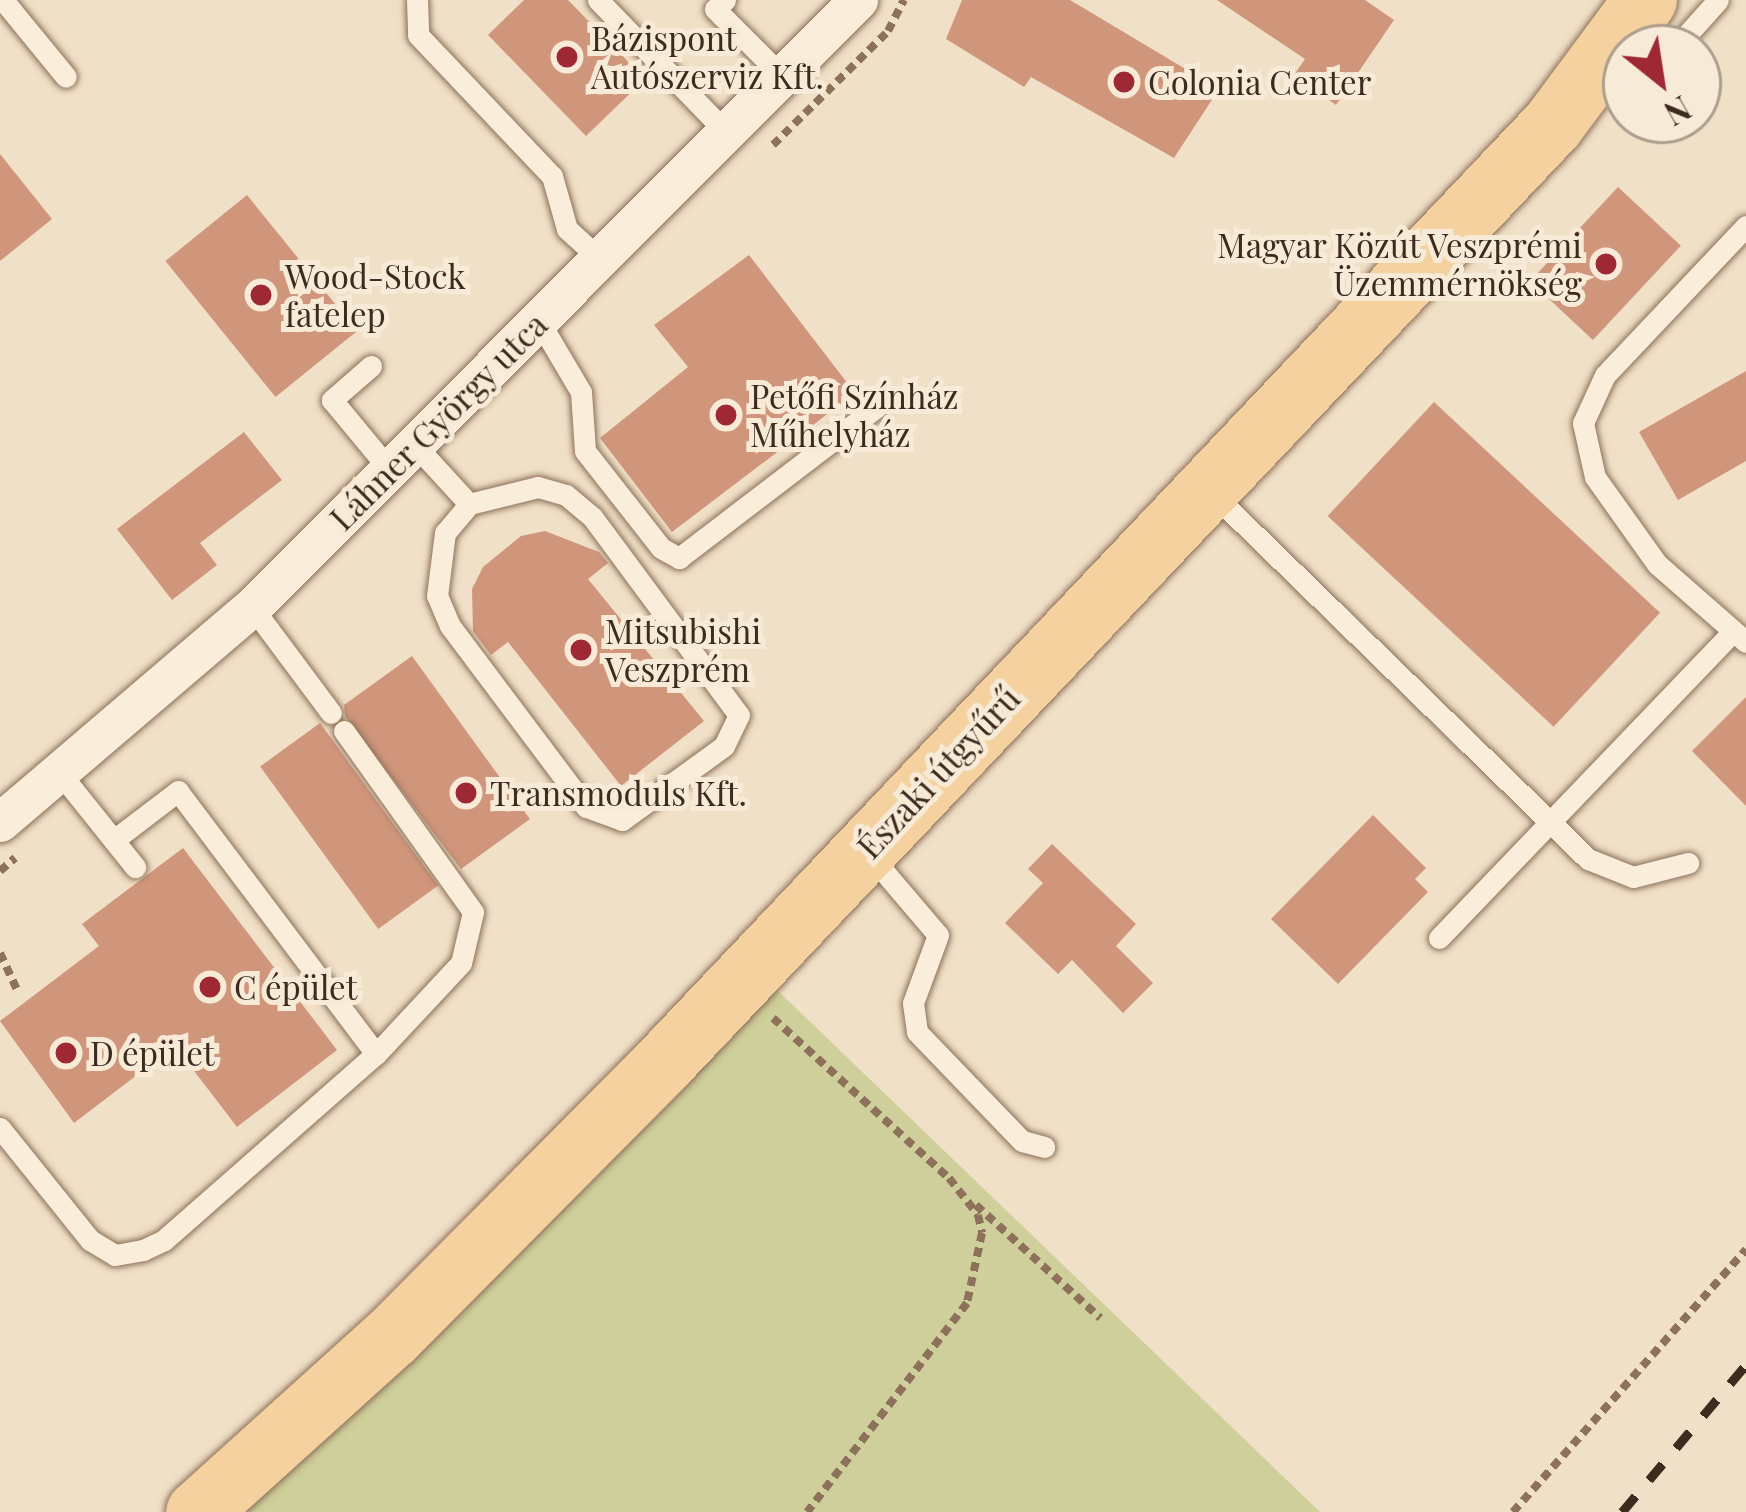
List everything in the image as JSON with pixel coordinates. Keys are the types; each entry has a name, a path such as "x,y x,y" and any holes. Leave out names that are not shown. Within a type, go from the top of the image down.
{"main road":[{"name":"Északi útgyűrű","path":"197,1512 392,1336 736,984 1552,125 1645,0"}],"street":[{"name":"Láhner György utca","path":"0,822 251,607 858,0"}],"lane":[{"path":"3,0 66,76"},
{"path":"417,0 418,34 552,176 567,229 600,259"},
{"path":"598,0 726,132"},
{"path":"725,0 715,9 782,76"},
{"path":"1696,24 1718,0"},
{"path":"1439,938 1740,637 1658,564 1595,477 1583,423 1605,375 1746,226"},
{"path":"538,321 581,392 585,451 670,555 689,555 878,406"},
{"path":"371,366 332,400 402,458 469,504 538,487 566,495 592,518 735,703 733,737 639,811 622,820 597,817 450,626 437,596 446,533 469,504"},
{"path":"1207,488 1588,859 1633,877 1688,863"},
{"path":"0,1129 90,1240 115,1255 142,1250 164,1240 376,1054 460,963 473,912 251,607"},
{"path":"59,772 135,867"},
{"path":"113,840 178,791 376,1054"},
{"path":"865,849 938,934 913,1004 917,1032 1022,1141 1044,1147"}],"path":[{"path":"0,953 18,992"},
{"path":"736,984 1100,1318"},
{"path":"807,1512 968,1304 982,1233 966,1196"},
{"path":"1514,1512 1746,1250"}],"green space":[{"path":"749,963 1320,1512 189,1512"}],"building":[{"name":"Bázispont Autószerviz Kft.","path":"524,0 568,0 645,79 586,136 488,35"},
{"name":"Colonia Center","path":"962,0 1070,0 1219,89 1174,158 1031,77 1024,87 946,39"},
{"path":"1217,0 1365,0 1394,20 1336,105 1294,75 1305,59"},
{"path":"0,154 52,219 0,261"},
{"name":"Magyar Közút Veszprémi Üzemmérnökség","path":"1618,187 1681,246 1593,340 1530,281"},
{"name":"Wood-Stock fatelep","path":"247,195 357,331 276,397 165,261"},
{"name":"Petőfi Színház Műhelyház","path":"749,255 855,393 672,532 600,438 688,367 654,325"},
{"path":"1746,371 1746,461 1678,500 1639,432"},
{"path":"1434,402 1660,613 1554,727 1328,516"},
{"path":"244,432 282,480 200,543 217,565 172,600 117,529"},
{"name":"Mitsubishi Veszprém","path":"545,531 599,552 608,563 588,579 704,721 621,786 508,642 491,655 473,631 472,589 483,567 521,536"},
{"path":"412,656 530,819 461,869 345,716 344,705"},
{"path":"1746,697 1746,806 1692,751"},
{"path":"320,723 438,886 378,929 260,766"},
{"path":"1373,815 1426,868 1415,879 1428,892 1338,984 1271,919"},
{"path":"1052,844 1136,924 1116,946 1153,983 1123,1013 1072,960 1058,974 1005,923 1043,883 1028,869"},
{"name":"C épület","path":"183,848 337,1050 237,1127 175,1046 74,1123 0,1021 99,946 82,924"}],"railway":[{"path":"1622,1512 1746,1365"}],"place":[{"name":"Bázispont Autószerviz Kft.","path":"567,57"},
{"name":"Colonia Center","path":"1124,82"},
{"name":"Magyar Közút Veszprémi Üzemmérnökség","path":"1606,264"},
{"name":"Wood-Stock fatelep","path":"261,295"},
{"name":"Petőfi Színház Műhelyház","path":"726,415"},
{"name":"Mitsubishi Veszprém","path":"581,650"},
{"name":"Transmoduls Kft.","path":"466,793"},
{"name":"C épület","path":"210,987"},
{"name":"D épület","path":"66,1053"}]}
